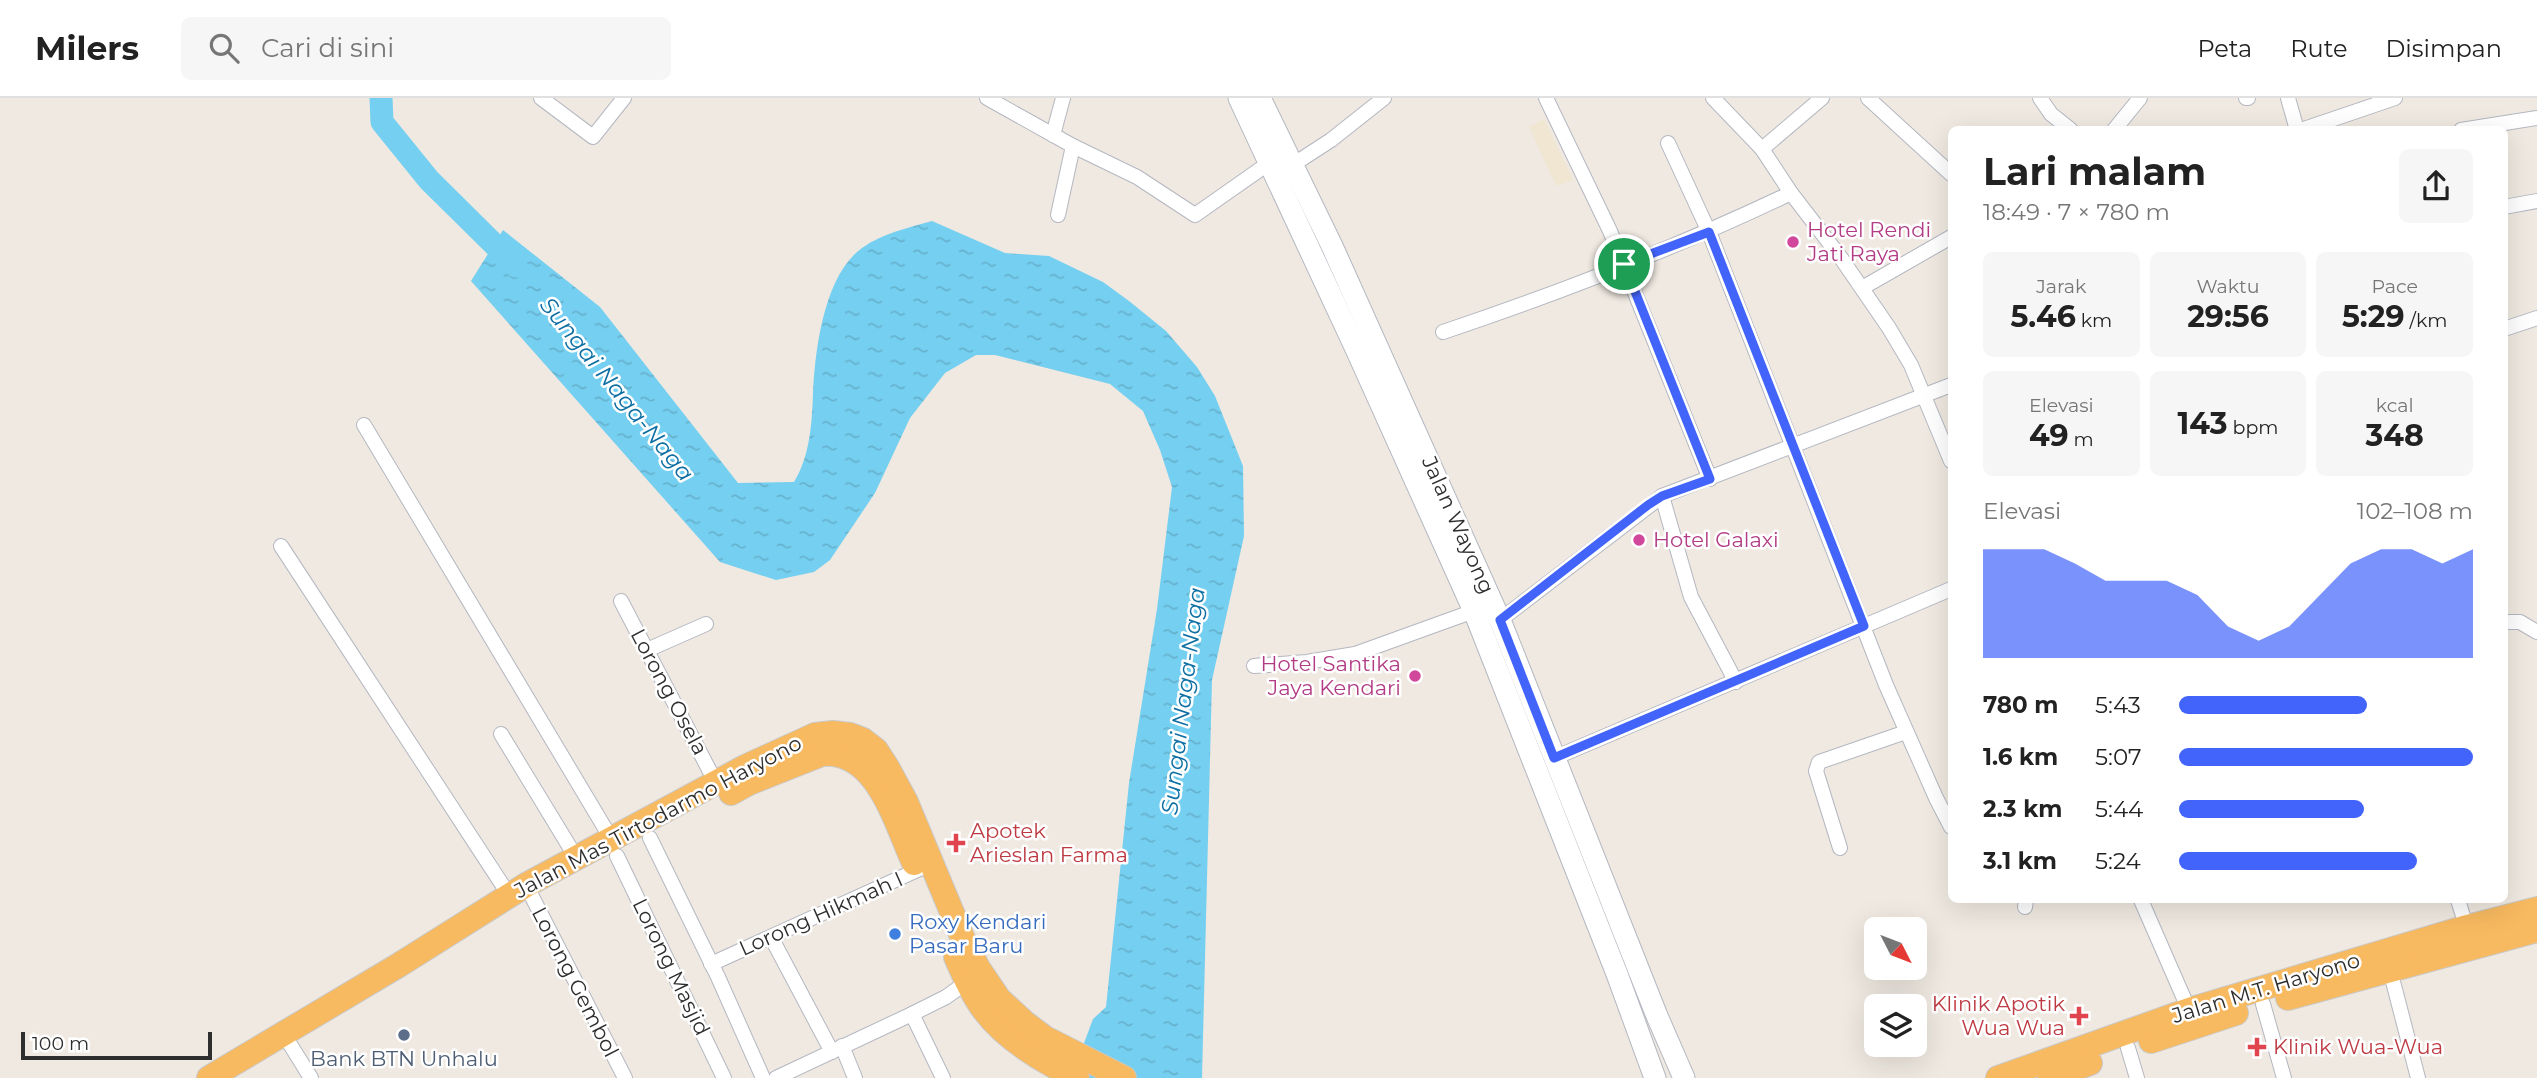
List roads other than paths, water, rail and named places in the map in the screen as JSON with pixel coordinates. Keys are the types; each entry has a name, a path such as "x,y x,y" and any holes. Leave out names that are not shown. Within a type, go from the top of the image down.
{"highway":[{"name":"Jalan Mas Tirtodarmo Haryono","path":"523,893 615,848 744,767 815,736 833,733 850,735 863,740 876,750 906,802 924,867 967,982 983,1009 997,1026 1067,1065"},
{"name":"Jalan Mas Tirtodarmo Haryono","path":"240,1078 288,1040 399,965 577,859 650,838 749,783 822,754 835,752 857,761 872,777 978,968 999,999 1067,1065"},
{"name":"Jalan M.T. Haryono","path":"2050,1078 2128,1048 2263,1004 2390,970 2537,909"},
{"name":"Jalan M.T. Haryono","path":"1998,1078 2189,1010 2470,937 2537,930"},
{"name":"Jalan Mas Tirtodarmo Haryono","path":"209,1078 288,1040"},
{"path":"1067,1065 1124,1078"}],"main road":[{"name":"Jalan Wayong","path":"1239,98 1474,611 1617,974 1655,1078"},
{"name":"Jalan Wayong","path":"1260,98 1294,164 1500,620 1684,1078"}],"street":[{"path":"541,98 593,137 624,98"},
{"path":"987,98 1073,146 1137,177 1195,215 1269,163"},
{"path":"1053,135 1063,98"},
{"path":"1294,164 1331,140 1384,98"},
{"path":"1546,98 1624,264 1710,479"},
{"path":"1713,98 1762,149 1889,328 1925,397 1948,454"},
{"path":"1762,149 1822,98"},
{"path":"1868,98 1948,171"},
{"path":"2040,98 2052,114 2066,126"},
{"path":"2117,126 2140,98"},
{"path":"2288,98 2298,126"},
{"path":"2311,126 2395,98"},
{"path":"2484,126 2537,117"},
{"path":"1668,142 1709,232 1885,685 1906,732 1946,805"},
{"path":"1058,215 1073,146"},
{"path":"1443,332 1581,284 1624,264 1709,232 1791,192"},
{"path":"2508,206 2537,201"},
{"path":"1862,288 1948,239"},
{"path":"2508,328 2537,318"},
{"path":"1500,620 1662,496 1948,386"},
{"name":"Lorong Masjid","path":"364,425 615,848 724,1078"},
{"path":"1662,496 1692,597 1736,682"},
{"name":"Lorong Gembol","path":"281,546 523,893 625,1078"},
{"path":"1554,758 1948,590"},
{"name":"Lorong Osela","path":"621,601 716,783"},
{"path":"1254,666 1307,663 1355,654 1474,611"},
{"path":"2508,622 2519,622 2537,632"},
{"path":"647,650 706,624"},
{"path":"1840,848 1816,766 1819,762 1906,732"},
{"path":"501,734 577,859"},
{"path":"650,838 712,964 763,1078"},
{"name":"Lorong Hikmah I","path":"712,964 924,867"},
{"path":"2142,903 2189,1010"},
{"path":"2459,903 2470,937"},
{"path":"771,937 855,1078"},
{"path":"2390,970 2418,1078"},
{"path":"776,1078 946,997 967,982"},
{"path":"2263,1004 2284,1078"},
{"path":"912,1014 943,1078"},
{"path":"288,1040 311,1078"},
{"path":"2128,1048 2137,1078"}],"water":[{"path":"932,221 1005,253 1049,256 1103,282 1129,301 1166,331 1197,367 1215,396 1243,466 1244,536 1212,680 1202,1078 1071,1078 1093,1019 1106,1007 1129,783 1157,609 1172,487 1143,411 1110,384 995,355 976,355 945,373 910,418 875,493 830,560 814,572 776,580 720,562 471,281 503,230 600,307 738,483 794,482 804,461 809,439 819,335 830,294 839,276 849,260 878,238"}],"waterway":[{"name":"Sungai Naga-Naga","path":"381,98 382,122 429,180 516,266"}],"place":[{"name":"Hotel Rendi Jati Raya","path":"1793,242"},
{"name":"Hotel Galaxi","path":"1639,540"},
{"name":"Hotel Santika Jaya Kendari","path":"1415,676"},
{"name":"Apotek Arieslan Farma","path":"956,843"},
{"name":"Roxy Kendari Pasar Baru","path":"895,934"},
{"name":"Klinik Apotik Wua Wua","path":"2079,1016"},
{"name":"Bank BTN Unhalu","path":"404,1035"},
{"name":"Klinik Wua-Wua","path":"2257,1047"}]}
